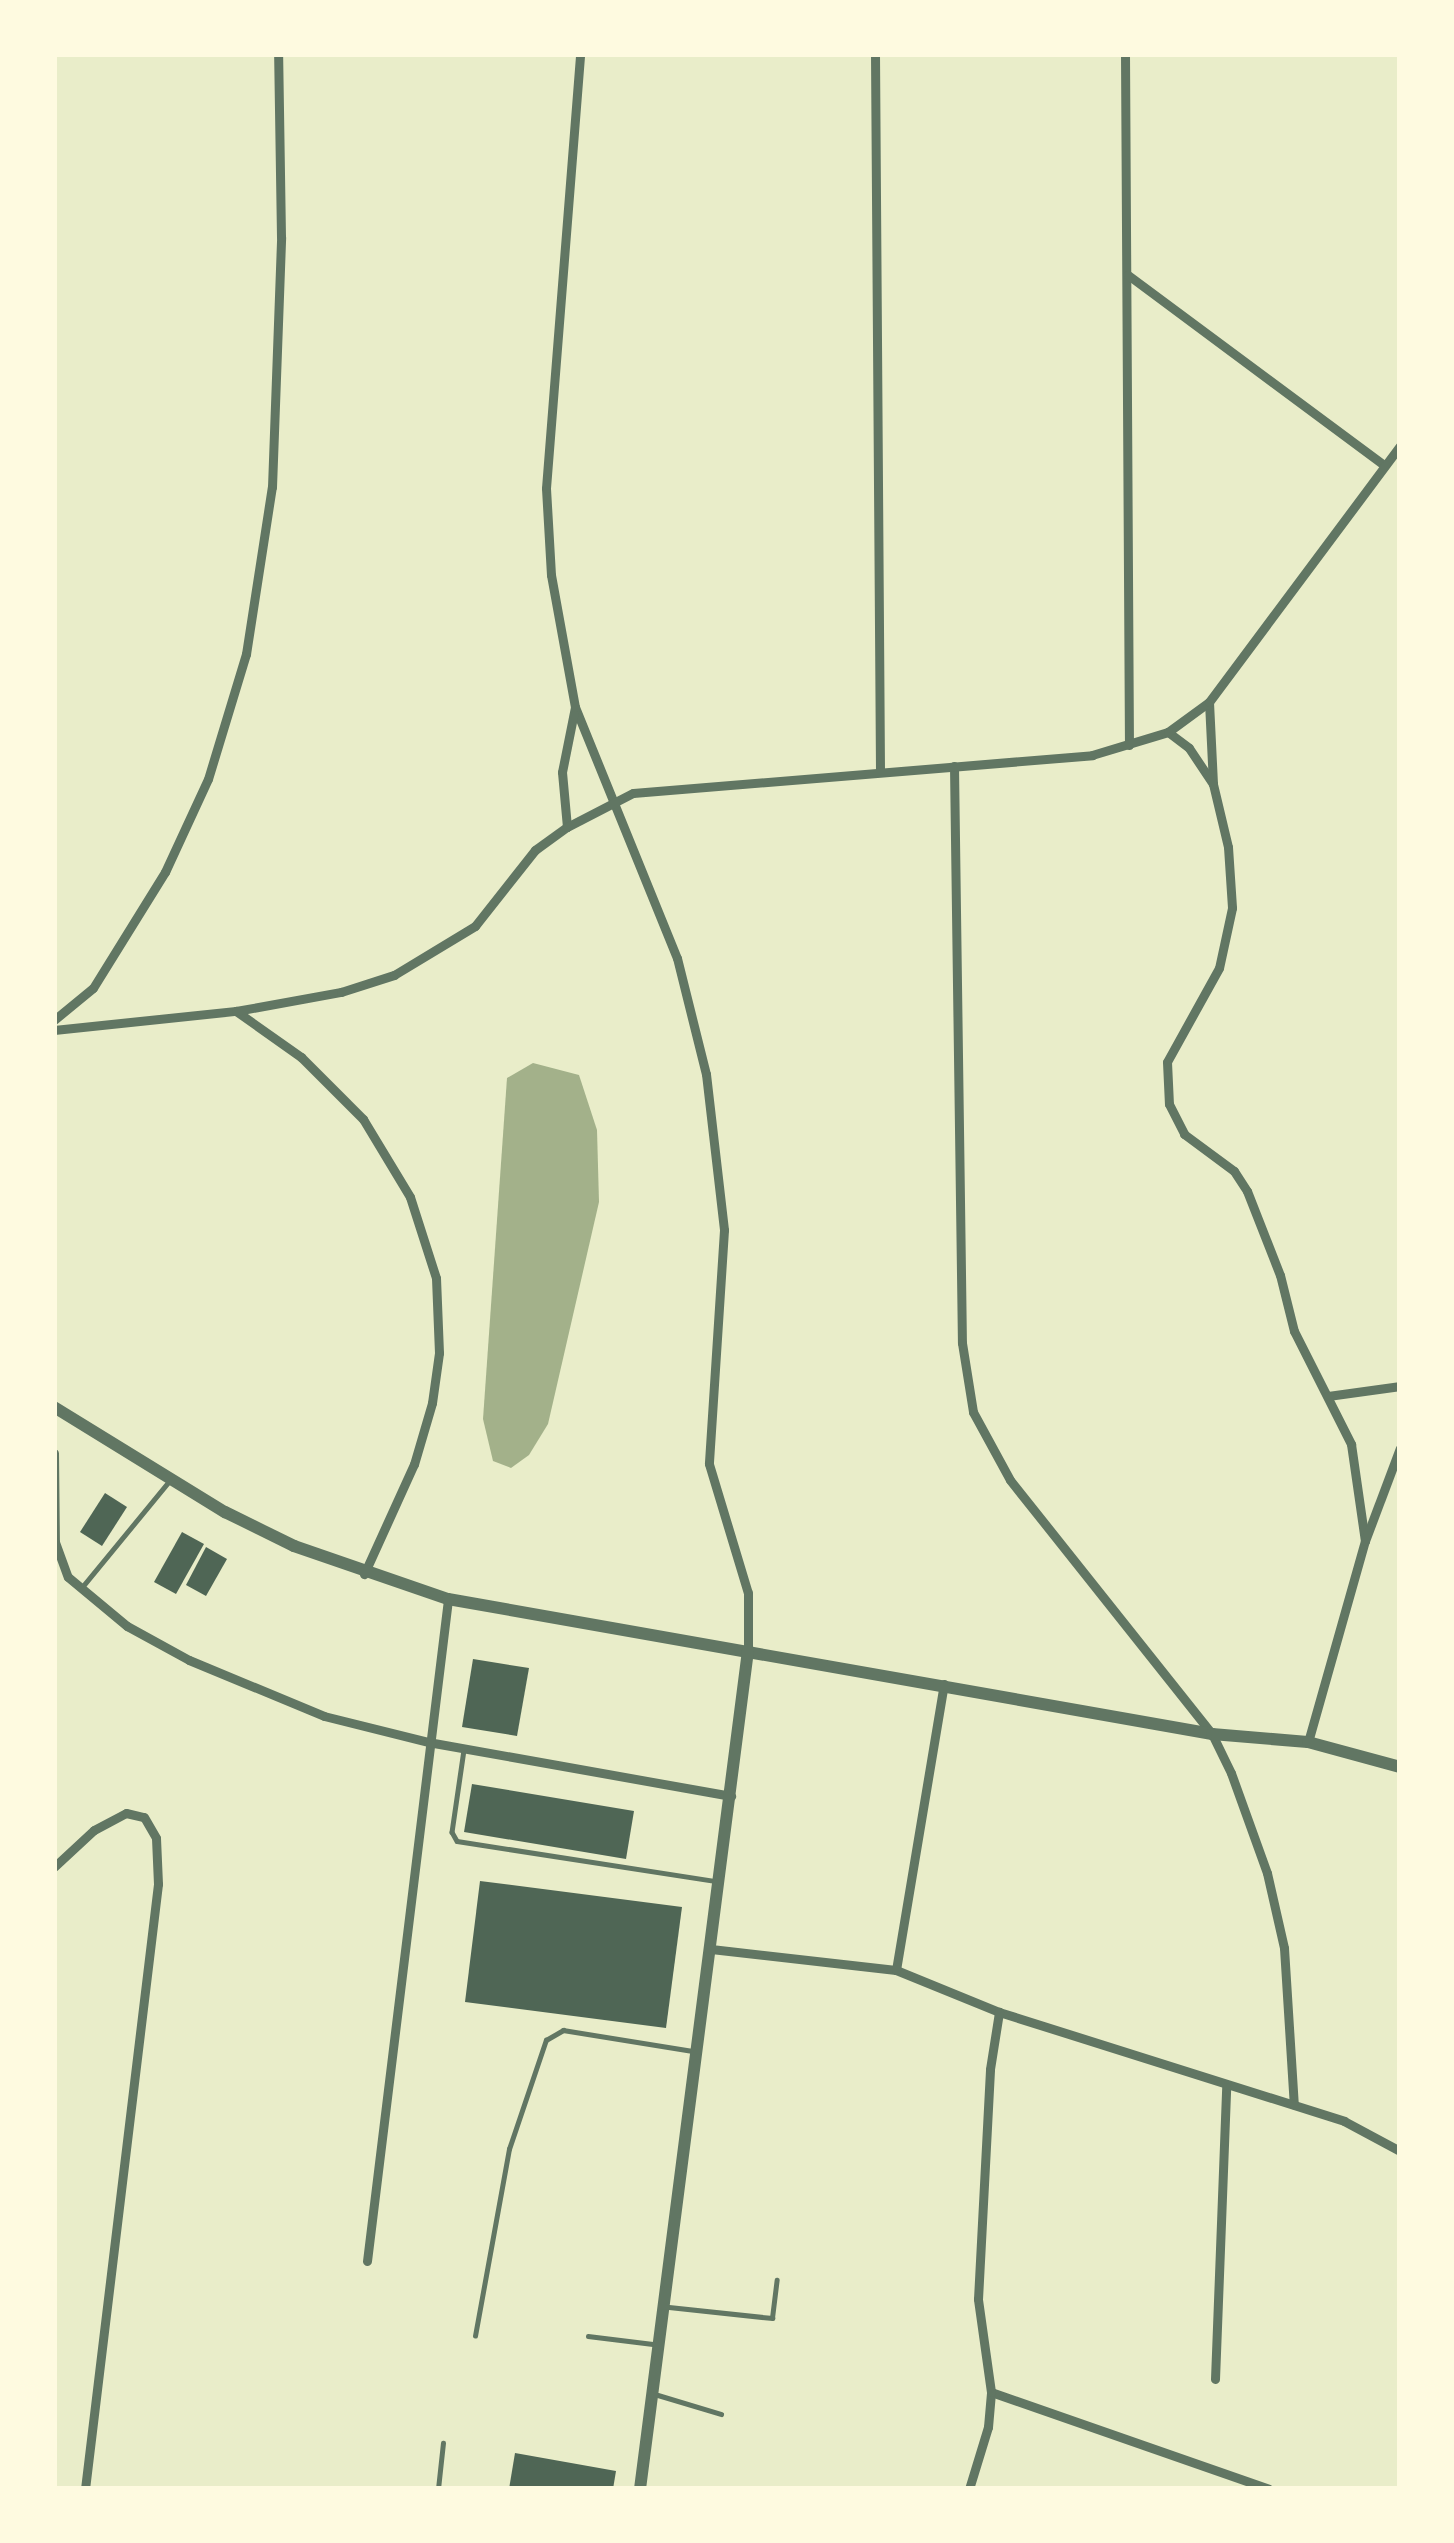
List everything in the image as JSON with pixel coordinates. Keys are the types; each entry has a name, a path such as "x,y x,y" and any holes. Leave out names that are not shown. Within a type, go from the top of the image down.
{"street":[{"path":"54,1020 93,988 165,872 208,779 245,654 272,487 281,237 278,54"},
{"path":"580,54 546,488 551,575 575,707 609,802 662,915 706,1074 724,1249 710,1464 748,1593 748,1650 731,1796 640,2489"},
{"path":"875,54 880,772"},
{"path":"1125,54 1129,745"},
{"path":"1127,274 1384,465"},
{"path":"54,1030 236,1011 341,992 431,956 475,926 535,850 567,826 633,793 1092,755 1168,732 1209,702 1400,446"},
{"path":"1209,702 1213,784 1233,894 1229,940 1209,992 1167,1062 1169,1104 1184,1133 1234,1171 1247,1191 1280,1275 1294,1331 1351,1444 1365,1541"},
{"path":"567,826 562,772 575,707"},
{"path":"1168,732 1189,748 1213,784"},
{"path":"954,766 962,1343 973,1412 1010,1480 1213,1734 1267,1873 1284,1948 1294,2105"},
{"path":"236,1011 301,1057 363,1119 410,1197 436,1278 439,1353 432,1403 414,1464 364,1574"},
{"path":"1328,1396 1400,1386"},
{"path":"54,1407 171,1479 294,1546 364,1574 448,1599 1213,1734 1308,1742 1400,1767"},
{"path":"1308,1742 1365,1541 1400,1448"},
{"path":"54,1453 56,1542 68,1577 79,1591 127,1626 255,1691 324,1716 428,1742 731,1796"},
{"path":"367,2261 448,1599"},
{"path":"896,1970 944,1684"},
{"path":"54,1867 111,1817 134,1813 151,1826 156,1838 158,1884 85,2489"},
{"path":"710,1949 896,1970 999,2012 1344,2121 1400,2151"},
{"path":"969,2489 988,2427 991,2392 978,2299 985,2137 999,2012"},
{"path":"1215,2379 1226,2087"},
{"path":"991,2392 1268,2489"}],"lane":[{"path":"79,1591 171,1479"},
{"path":"464,1748 452,1832 457,1841 720,1882"},
{"path":"475,2336 509,2149 546,2040 563,2030 697,2051"},
{"path":"663,2306 772,2318 777,2280"},
{"path":"588,2336 658,2345"},
{"path":"652,2393 721,2414"},
{"path":"437,2489 443,2443"}],"shaded area":[{"path":"533,1063 579,1075 597,1130 599,1202 548,1424 529,1455 511,1468 493,1461 483,1419 507,1078"}],"building":[{"path":"105,1493 127,1507 102,1546 80,1532"},
{"path":"182,1532 204,1544 176,1594 154,1582"},
{"path":"206,1547 227,1559 206,1596 186,1585"},
{"path":"473,1659 529,1668 517,1736 462,1727"},
{"path":"472,1784 634,1811 626,1859 464,1832"},
{"path":"480,1881 682,1907 666,2028 465,2002"},
{"path":"515,2453 616,2471 613,2489 509,2489"}]}
